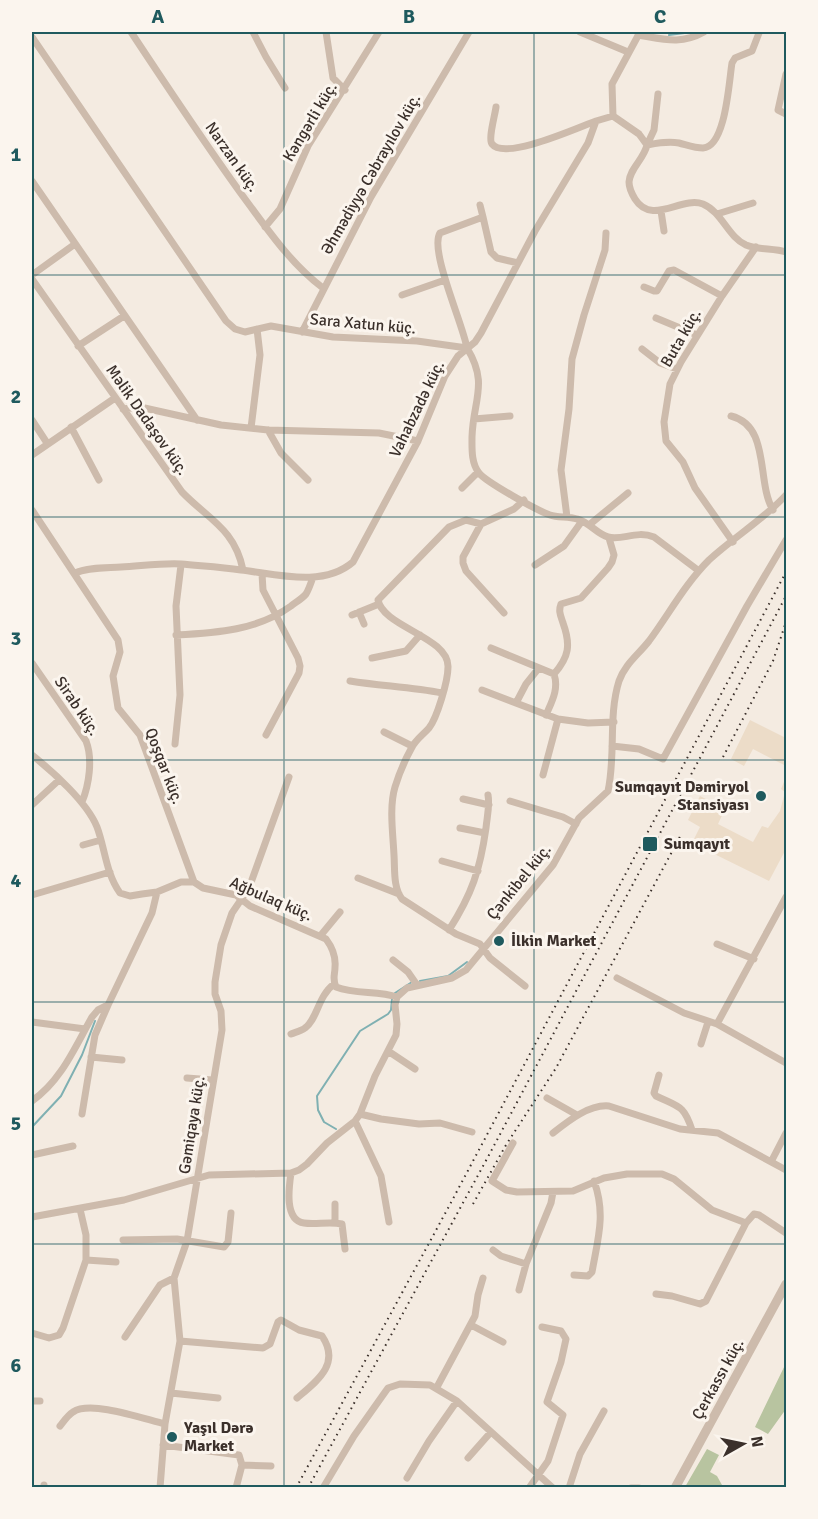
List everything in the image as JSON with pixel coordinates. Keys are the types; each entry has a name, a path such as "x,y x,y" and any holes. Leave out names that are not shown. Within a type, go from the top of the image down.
{"street":[{"name":"Narzan küç.","path":"131,32 209,150 265,226 300,270 322,288"},
{"path":"253,32 285,88"},
{"path":"326,32 333,78 345,90"},
{"name":"Kəngərli küç.","path":"265,226 280,209 308,146 345,90 379,32"},
{"name":"Əhmədiyyə Cəbrayılov küç.","path":"302,332 322,288 371,197 469,32"},
{"path":"580,32 628,52"},
{"path":"613,116 612,84 639,33 681,40 704,32"},
{"path":"647,145 667,142 701,148 712,143 726,112 732,63 735,58 752,51 759,33"},
{"name":"Sara Xatun küç.","path":"32,37 226,321 235,329 245,332 271,326 333,337 417,341 467,348"},
{"path":"786,74 778,110 786,114"},
{"path":"658,93 654,130 645,153 629,182 634,198 643,208 650,210 661,210 696,202 709,207 746,245 786,252"},
{"path":"496,107 490,140 497,148 528,146 613,116"},
{"path":"613,116 639,134 647,145"},
{"name":"Vahabzadə küç.","path":"75,573 89,569 181,564 262,574 312,577 345,569 353,562 417,441 446,376 458,356 481,333 535,231 588,143 596,121"},
{"path":"32,181 197,420"},
{"path":"717,214 753,203"},
{"path":"480,205 491,252 497,258 518,264"},
{"path":"661,210 664,231"},
{"path":"483,218 440,232 438,236 438,250 445,280 467,348 476,363 478,372 472,449 473,461 478,472 502,489 550,515 567,517 585,523 609,538 646,534 699,571"},
{"path":"567,517 561,470 573,359 605,249 606,233"},
{"path":"32,275 75,244"},
{"name":"Buta küç.","path":"733,542 695,488 683,462 666,441 664,435 667,396 677,369 697,335 756,247"},
{"path":"644,287 657,291 669,270 674,270 722,296"},
{"name":"Məlik Dadaşov küç.","path":"32,279 182,492 210,515 230,537 236,547 243,570"},
{"path":"402,295 445,280"},
{"path":"78,346 124,316"},
{"path":"656,318 697,335"},
{"path":"251,428 260,355 257,329"},
{"path":"642,349 660,363 677,369"},
{"path":"32,455 115,398"},
{"path":"123,409 140,407 197,420 268,430 378,433 417,441"},
{"path":"474,418 510,416"},
{"path":"731,416 745,422 759,447 766,496 772,510"},
{"path":"32,420 47,443"},
{"path":"71,427 99,480"},
{"path":"268,430 281,453 308,480"},
{"path":"462,488 478,472"},
{"path":"535,565 564,546 585,523 628,493"},
{"name":"Çənkibel küç.","path":"397,997 403,990 417,985 460,975 473,963 553,865 576,824 608,791 616,693 630,660 648,643 699,571 772,510 786,495"},
{"path":"504,613 466,571 463,557 481,524 514,509 524,501"},
{"name":"Qoşqar küç.","path":"32,510 118,640 120,652 113,676 118,708 140,735 194,882"},
{"path":"379,604 380,597 449,527 466,520 481,524"},
{"path":"546,715 556,689 554,674 568,650 569,642 559,614 561,604 581,598 608,568 614,555 609,538"},
{"path":"612,746 639,749 663,759 786,540"},
{"path":"175,744 180,695 176,606 181,564"},
{"path":"262,574 263,591 300,666 299,673 266,735"},
{"path":"176,635 233,630 276,617 307,593 312,577"},
{"path":"364,624 355,613 379,604"},
{"path":"379,604 397,621 441,651 448,664 448,675 434,720 412,746 395,786 393,798 396,884 399,894 402,899 449,930 476,941 490,958 525,986"},
{"path":"372,658 406,651 420,636"},
{"path":"491,648 554,674"},
{"name":"Sirab küç.","path":"32,663 86,741 89,749 90,760 82,802"},
{"path":"516,702 538,669"},
{"path":"350,681 392,688 410,687 442,693"},
{"path":"482,690 558,719 588,723 614,722"},
{"path":"543,775 558,719"},
{"path":"384,732 412,746"},
{"path":"32,755 82,802 92,817 117,888 123,895 158,892 181,882 194,882"},
{"name":"Gəmiqaya küç.","path":"160,1488 165,1424 180,1341 174,1278 187,1241 222,1020 215,994 217,964 232,913 249,888 289,777"},
{"path":"32,805 59,780"},
{"path":"449,930 462,909 478,871 489,805 488,795"},
{"path":"463,800 489,805"},
{"path":"510,801 576,824"},
{"path":"460,828 485,833"},
{"path":"83,845 101,840"},
{"path":"442,861 478,871"},
{"path":"32,895 111,872"},
{"path":"358,878 399,894"},
{"name":"Ağbulaq küç.","path":"194,882 203,888 231,894 250,906 321,935 333,950 336,968 334,984"},
{"path":"82,1114 95,1035 152,913 158,892"},
{"path":"717,1024 786,897"},
{"path":"321,935 340,912"},
{"path":"717,944 754,959"},
{"path":"393,960 408,972 417,985"},
{"path":"617,978 684,1013 717,1024 786,1063"},
{"path":"32,1217 149,1194 198,1178 219,1174 291,1173 307,1164 360,1114 398,1030 394,1012 397,997 353,992 334,984 323,995 309,1024 291,1034"},
{"path":"32,1101 58,1076 98,1010 108,1005"},
{"path":"32,1022 85,1029"},
{"path":"701,1044 708,1022"},
{"path":"388,1051 415,1069"},
{"path":"91,1057 122,1060"},
{"path":"659,1075 654,1093 682,1108 686,1112 692,1130"},
{"path":"187,1078 212,1080"},
{"path":"547,1098 577,1115"},
{"path":"553,1133 577,1115 598,1107 609,1106 672,1127 718,1133 786,1170"},
{"path":"360,1114 419,1124 440,1123 472,1132"},
{"path":"355,1121 381,1176 389,1222"},
{"path":"771,1162 786,1133"},
{"path":"513,1143 492,1181 506,1190 517,1192 573,1191 594,1181 627,1174 662,1174 674,1179 712,1210 746,1223"},
{"path":"32,1155 73,1146"},
{"path":"291,1173 289,1190 295,1219 304,1223 335,1222 343,1226 345,1249"},
{"path":"574,1275 588,1276 592,1272 602,1207 594,1181"},
{"path":"519,1290 526,1264 551,1203 553,1192"},
{"path":"335,1204 335,1222"},
{"path":"32,1333 50,1338 59,1335 86,1260 86,1235 80,1209"},
{"path":"123,1240 177,1239 215,1246 227,1245 231,1213"},
{"path":"656,1294 700,1304 706,1301 746,1223 754,1214 786,1233"},
{"path":"493,1250 501,1256 526,1264"},
{"path":"86,1260 116,1262"},
{"path":"125,1337 160,1285 174,1278"},
{"path":"437,1387 471,1325 477,1310 483,1278"},
{"name":"Çerkassı küç.","path":"675,1488 786,1284"},
{"path":"180,1341 263,1348 270,1344 280,1320 299,1330 322,1336 328,1350 327,1369 297,1398"},
{"path":"471,1325 503,1342"},
{"path":"529,1488 548,1461 563,1418 562,1412 549,1404 547,1399 561,1362 566,1339 561,1330 542,1327"},
{"path":"323,1488 354,1436 388,1388 400,1384 437,1387 457,1401 552,1487"},
{"path":"171,1393 218,1398"},
{"path":"32,1401 40,1401"},
{"path":"407,1478 457,1401"},
{"path":"60,1426 70,1414 81,1409 111,1410 165,1424"},
{"path":"569,1488 580,1454 604,1411"},
{"path":"468,1458 491,1432"},
{"path":"163,1445 236,1453 242,1465 237,1488"},
{"path":"242,1465 271,1466"},
{"path":"631,1488 639,1488"}],"green space":[{"path":"786,1363 786,1409 768,1434 755,1427"},
{"path":"707,1449 719,1455 710,1472 717,1476 721,1487 685,1487"}],"shaded area":[{"path":"750,720 786,738 786,766 753,749 744,766 731,759"},
{"path":"786,777 786,849 769,881 692,843 700,827 688,820 700,796 725,809 718,824 753,842 762,826 768,828 780,811 785,792 781,789"}],"waterway":[{"path":"669,35 692,32"},
{"path":"420,981 448,976 467,962"},
{"path":"395,993 412,982"},
{"path":"336,1129 324,1122 318,1110 317,1096 360,1031 388,1014 391,1010 392,999"},
{"path":"32,1127 61,1096 82,1055 95,1021"}],"railway":[{"path":"296,1488 447,1210 786,572"},
{"path":"308,1488 489,1155 786,596"},
{"path":"723,757 773,661 786,622"},
{"path":"473,1204 506,1145 556,1068 682,833"}],"place":[{"name":"Sumqayıt Dəmiryol Stansiyası","path":"761,796"},
{"name":"Sumqayıt","path":"650,844"},
{"name":"İlkin Market","path":"499,941"},
{"name":"Yaşıl Dərə Market","path":"172,1437"}]}
